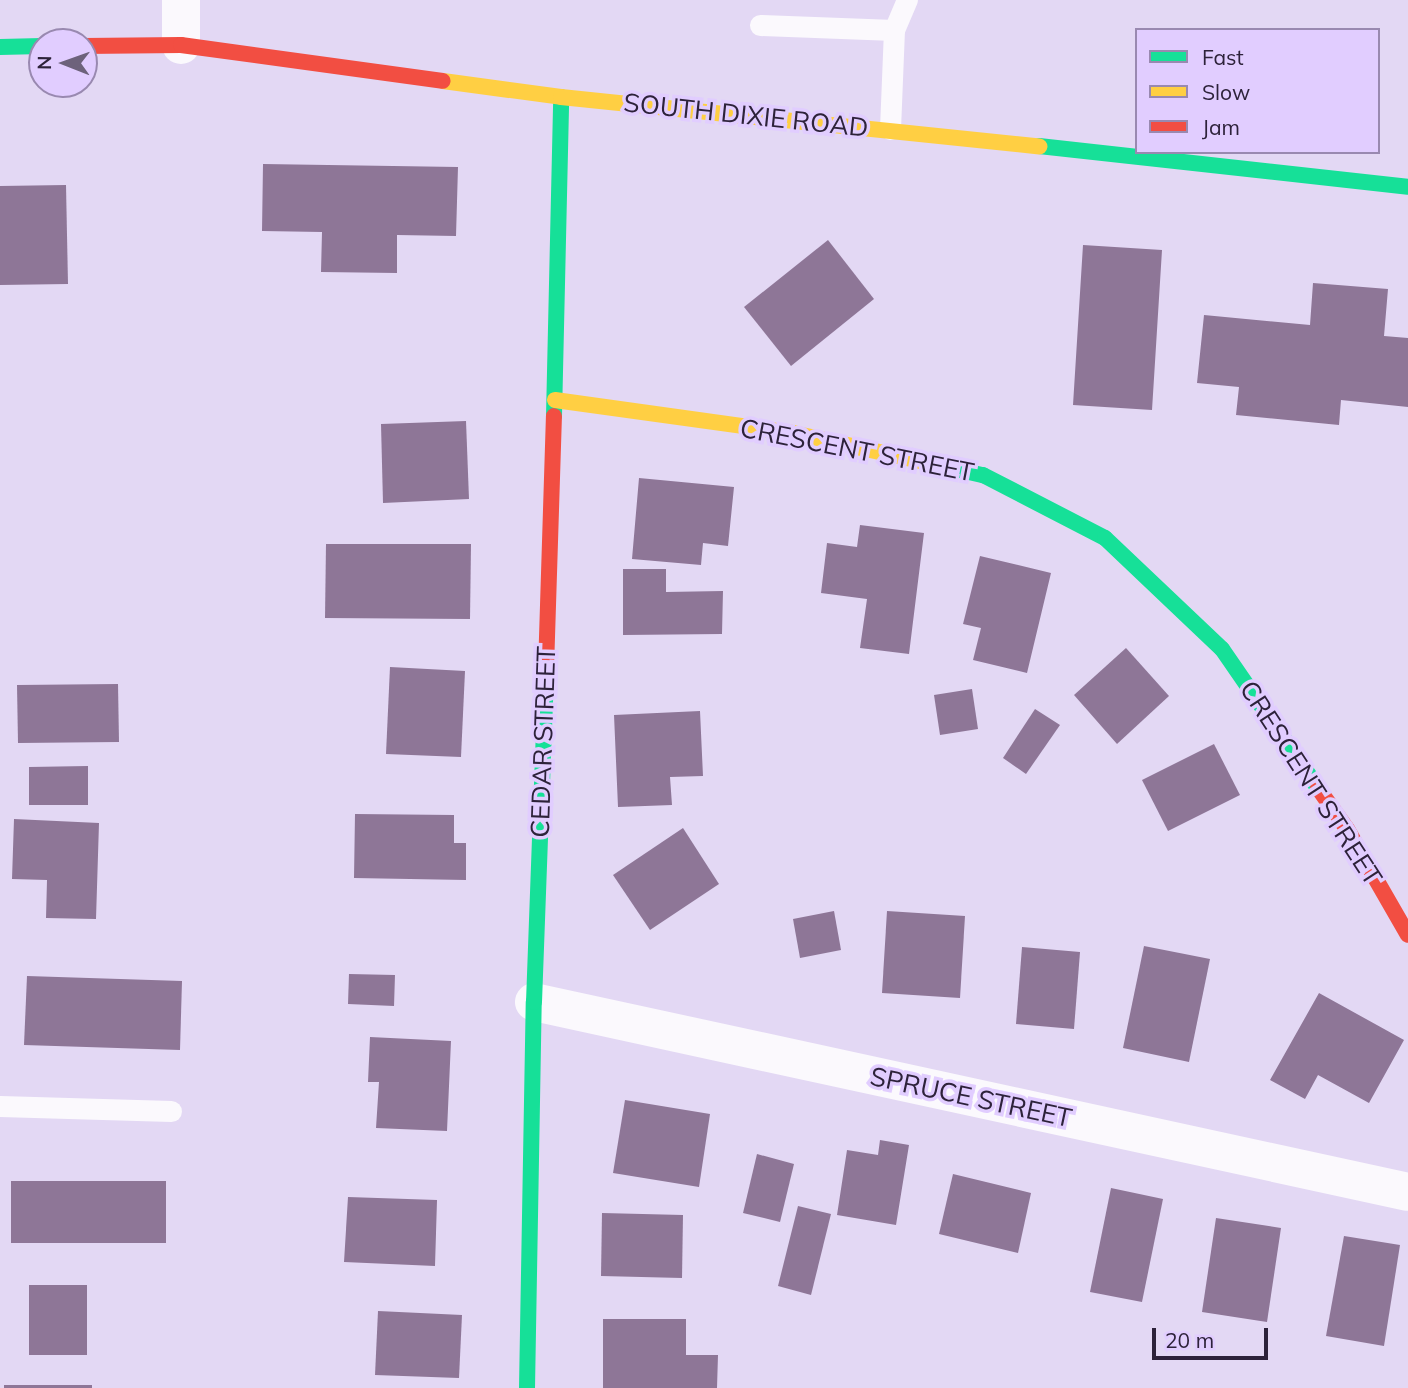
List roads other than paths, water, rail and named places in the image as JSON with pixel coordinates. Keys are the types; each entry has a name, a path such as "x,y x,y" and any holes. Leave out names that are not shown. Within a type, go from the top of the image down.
{"street":[{"path":"181,0 181,45"},
{"name":"SOUTH DIXIE ROAD","path":"98,46 181,45 561,97 890,129 1408,187"},
{"path":"0,47 28,46"},
{"name":"CEDAR STREET","path":"527,1388 534,1002 555,400 561,97"},
{"name":"CRESCENT STREET","path":"555,400 793,433 983,475 1105,538 1222,649 1347,829 1408,935"},
{"name":"SPRUCE STREET","path":"534,1002 1408,1192"}],"lane":[{"path":"890,129 894,30 907,0"},
{"path":"760,25 894,30"},
{"path":"0,1106 171,1111"}]}
